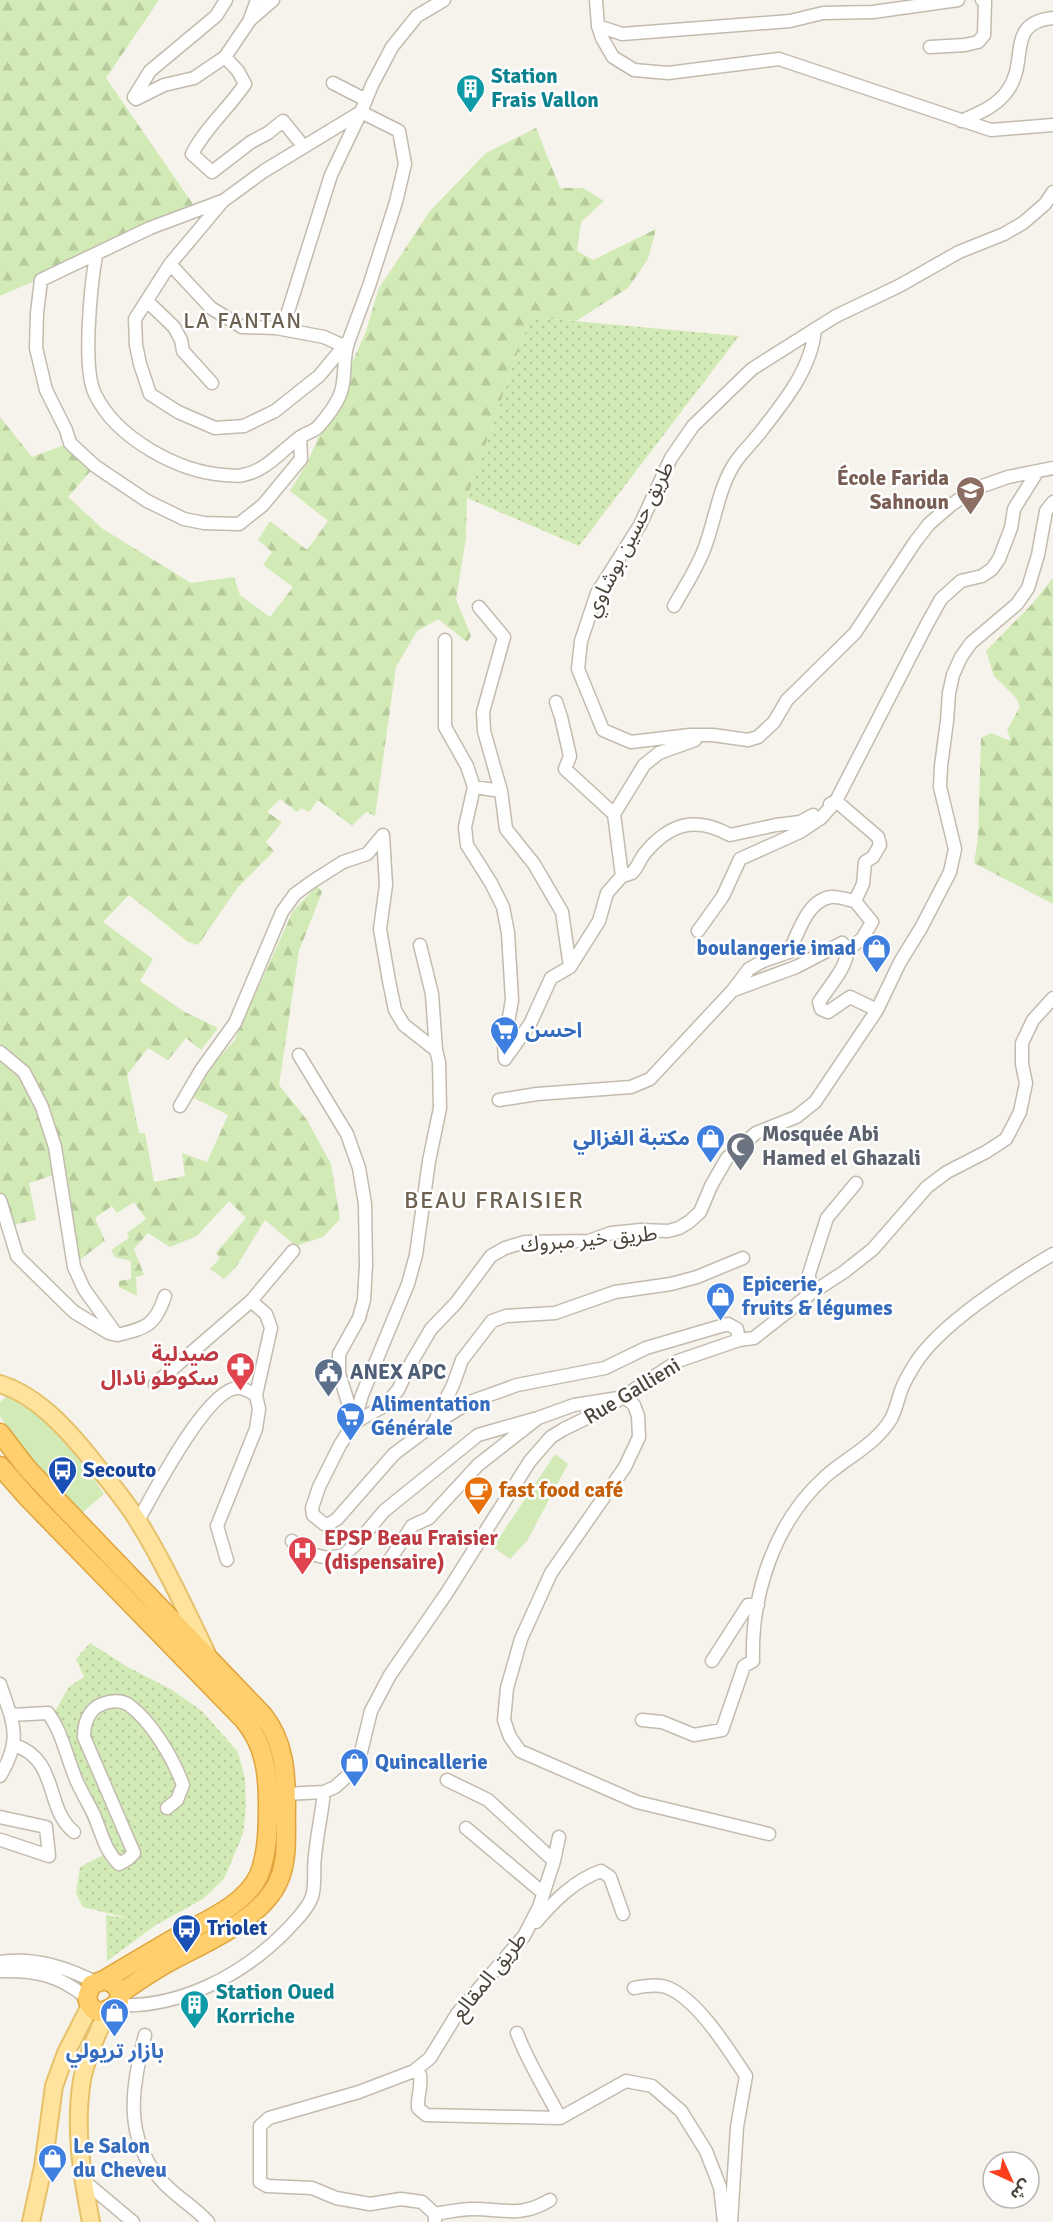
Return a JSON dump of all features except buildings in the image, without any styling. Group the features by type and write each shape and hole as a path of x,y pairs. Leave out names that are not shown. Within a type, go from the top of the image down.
{"highway":[{"path":"0,1432 26,1467 53,1497 263,1715 274,1730 282,1756 286,1794 285,1851 278,1883 266,1901 243,1921 102,1997"},
{"path":"0,1466 38,1509 244,1720 259,1743 265,1765 268,1795 266,1843 261,1867 254,1882 231,1905 102,1997"}],"main road":[{"path":"0,1384 13,1388 40,1406 71,1435 138,1521 181,1600 209,1658"},
{"path":"91,2222 78,2141 82,2081 102,1997"},
{"path":"31,2222 43,2167 54,2086 66,2053 102,1997"}],"street":[{"path":"226,0 216,16 150,71 134,97 136,99 164,85 194,78 225,57 250,20 257,0"},
{"path":"250,20 273,0"},
{"path":"276,328 286,318 331,175 392,47 417,16 444,0"},
{"path":"596,0 598,26 602,38 613,57 634,70 669,74 779,59 991,130 1053,125"},
{"path":"598,26 622,34 790,21 823,12 873,12 958,0"},
{"path":"930,47 978,42 984,35 986,8 982,0"},
{"path":"961,121 992,106 1008,90 1019,63 1021,39 1026,28 1033,22 1053,18"},
{"path":"225,57 238,71 245,84 233,102 198,142 192,154 212,172 283,121 304,147"},
{"path":"333,83 366,100"},
{"path":"346,345 319,376 274,411 244,426 215,428 178,412 150,394 136,345 135,320 170,264 223,201 264,171 361,112"},
{"path":"96,255 91,285 89,365 94,393 109,416 136,442 183,467 213,474 243,476 272,461 300,437 318,428 340,396 346,345 369,286 396,202 405,164 399,131 361,112"},
{"name":"طريق حسين بوشاوي","path":"1053,192 1045,204 1023,223 1004,234 959,252 815,329 752,369 693,426 671,458 640,525 597,593 581,642 578,669 603,730 631,742 707,735 748,740 758,737 767,731 787,700 855,633 929,524 974,489 1008,477 1053,468"},
{"path":"223,201 150,228 41,280 36,348 46,390 70,443 95,466 147,501 184,519 204,523 239,524 263,505 301,459 300,437"},
{"path":"170,264 211,308 242,327 276,328 324,337 346,345"},
{"path":"147,301 174,327 181,340 183,351 212,383"},
{"path":"674,606 705,547 733,465 747,445 761,432 803,372 815,329"},
{"path":"698,931 723,896 740,859 800,831 821,818 836,801 941,599 962,581 982,576 999,560 1011,528 1014,509 1037,472"},
{"name":"طريق خير مبروك","path":"739,1340 737,1329 730,1324 695,1332 646,1348 605,1368 517,1385 470,1402 434,1424 394,1454 337,1519 330,1524 324,1524 314,1515 312,1508 319,1487 354,1423 384,1406 398,1390 430,1329 456,1304 491,1256 505,1248 525,1242 589,1241 610,1233 641,1230 668,1232 689,1222 700,1212 727,1158 756,1133 796,1117 815,1102 877,1010 900,962 933,907 950,872 955,849 940,788 949,693 953,675 961,657 971,643 1017,604 1028,588 1038,555 1046,512 1053,502"},
{"path":"479,607 504,637 483,712 484,731 501,791 506,829 534,864 562,912 570,967"},
{"path":"445,640 445,728 467,766 474,787 465,827 467,845 503,906 508,933 512,1000 504,1045 505,1059 530,1024 551,978 570,967 599,921 607,893 622,876 632,873 658,840 675,829 693,823 714,826 730,835 800,822 836,801"},
{"path":"556,702 570,756 565,769 614,814"},
{"path":"622,876 614,814 644,765 659,753 707,735"},
{"path":"474,787 501,791"},
{"path":"836,801 878,837 880,845 873,858 865,862 863,884 855,901"},
{"path":"180,1106 201,1070 235,1023 282,912 296,894 313,881 343,862 367,854 382,835 385,843 386,885 380,929 395,1010 404,1024 436,1050"},
{"path":"500,1100 537,1094 631,1087 650,1079 733,990 749,969 763,961 789,952 805,916 815,906 830,897 855,901 872,922 862,939 733,990"},
{"path":"354,1423 366,1384 408,1284 416,1255 429,1161 440,1108 439,1062 432,994 420,945"},
{"path":"845,946 847,958 819,1002 821,1010 828,1012 850,996 877,1010"},
{"name":"Rue Gallieni","path":"324,1792 335,1788 352,1772 362,1752 371,1711 390,1675 446,1594 539,1449 551,1437 625,1397 678,1361 739,1340 754,1338 873,1249 933,1182 1006,1139 1020,1112 1026,1083 1022,1064 1022,1042 1033,1020 1053,998"},
{"path":"0,1052 24,1072 42,1107 55,1147 74,1267 84,1289 117,1335"},
{"path":"299,1055 347,1134 359,1168 365,1204 364,1300 359,1318 339,1354 339,1373 354,1423"},
{"path":"810,1294 809,1274 827,1218 856,1183"},
{"path":"0,1200 17,1256 75,1312 109,1333 117,1335 149,1326 159,1314 165,1296"},
{"path":"154,1384 252,1300 293,1251"},
{"path":"642,1720 662,1722 694,1735 722,1730 744,1666 753,1661 758,1605 773,1552 789,1519 806,1494 868,1445 891,1418 903,1386 929,1344 975,1305 1053,1254"},
{"path":"434,1424 462,1360 492,1321 506,1316 555,1313 615,1292 638,1290 697,1277 743,1258"},
{"path":"227,1560 217,1526 256,1429 259,1409 256,1395 271,1328 266,1314 252,1300"},
{"path":"138,1521 199,1418 215,1399 227,1391 239,1388 256,1395"},
{"path":"292,1541 306,1552 328,1558 344,1554 360,1540 391,1504 478,1435 574,1405 625,1397 634,1405 638,1416 639,1437 625,1467 551,1573 521,1639 507,1688 504,1720 510,1737 520,1751 637,1802 769,1834"},
{"path":"387,1564 412,1526 429,1518 478,1465 538,1418"},
{"path":"712,1661 748,1605 758,1605"},
{"path":"0,1684 14,1729 14,1745 0,1776"},
{"path":"11,1715 48,1713 58,1728 75,1777 108,1852 119,1864 134,1853 84,1737 84,1724 94,1708 106,1701 127,1703 150,1728 174,1761 183,1785 177,1800 167,1808"},
{"path":"14,1745 23,1748 36,1758 46,1771 61,1817 74,1832"},
{"path":"447,1780 488,1800 554,1862"},
{"path":"0,1971 56,1972 71,1986 102,1997 150,2005 208,1985 236,1972 258,1957 279,1938 312,1898 324,1792 286,1794"},
{"path":"0,1817 46,1827 49,1856 1,1840"},
{"path":"466,1828 542,1892"},
{"name":"طريق المقالع","path":"414,2071 430,2058 457,2014 524,1936 538,1907 554,1862 559,1837"},
{"path":"524,1936 557,1898 591,1875 601,1871 610,1877 623,1914"},
{"path":"0,1962 32,1961 102,1997"},
{"path":"634,1988 666,1987 688,2001 715,2030 746,2076 737,2127 731,2222"},
{"path":"517,2033 525,2057 538,2075 560,2118"},
{"path":"145,2035 137,2068 133,2111 136,2138 160,2180 208,2222"},
{"path":"550,2200 536,2209 520,2212 474,2209 435,2218 422,2202 401,2199 370,2204 336,2198 312,2188 267,2186 260,2182 260,2127 264,2121 359,2092 414,2071 420,2075 422,2084 417,2097 418,2108 426,2115 560,2118 626,2081 652,2086 681,2111 706,2151 720,2187 724,2222"},
{"path":"83,2180 133,2222"}],"green space":[{"path":"0,0 159,0 106,78 197,210 0,296"},
{"path":"536,128 560,188 583,188 604,201 581,222 577,251 593,260 656,229 648,259 628,288 576,321 530,317 467,498 466,538 456,599 471,636 467,642 438,619 417,631 396,667 375,816 366,812 352,826 318,800 309,812 301,808 297,812 280,799 267,812 282,822 266,842 274,851 238,887 198,945 188,942 129,895 103,922 153,959 140,981 183,1011 218,1028 201,1050 186,1038 168,1060 148,1048 127,1075 139,1133 145,1133 154,1182 185,1176 182,1153 207,1162 228,1115 190,1096 200,1079 234,1041 293,911 317,886 322,892 299,951 279,1085 307,1120 331,1164 340,1219 323,1237 296,1246 265,1220 236,1267 224,1279 210,1269 220,1258 216,1253 246,1218 229,1201 197,1236 170,1247 148,1233 134,1249 144,1275 136,1277 137,1296 119,1287 119,1281 131,1279 131,1261 115,1257 111,1250 129,1238 127,1233 146,1219 134,1202 117,1213 112,1206 95,1218 105,1241 78,1261 66,1171 29,1183 36,1220 12,1225 0,1191 0,417 32,457 70,443 95,466 68,497 103,529 191,583 234,577 240,595 270,617 293,587 263,565 272,552 258,540 270,521 307,550 328,521 290,491 307,463 365,334 379,288 430,211 486,153"},
{"path":"530,317 739,336 579,546 467,498"},
{"path":"1053,578 1053,904 974,863 978,838 981,738 991,733 1011,741 1007,730 1020,707 1016,698 994,676 986,651 1033,603"},
{"path":"12,1392 61,1432 104,1494 82,1513 15,1440 0,1416 0,1402"},
{"path":"555,1454 568,1464 527,1541 510,1559 493,1547"},
{"path":"90,1643 126,1666 172,1690 202,1711 238,1752 245,1778 246,1806 243,1834 224,1879 203,1899 156,1925 107,1961 106,1915 132,1919 83,1907 76,1893 80,1867 103,1855 77,1796 51,1718 69,1687 84,1677 76,1659"}],"place":[{"name":"Station Frais Vallon","path":"470,114"},
{"name":"École Farida Sahnoun","path":"970,516"},
{"name":"boulangerie imad","path":"877,974"},
{"name":"احسن","path":"504,1056"},
{"name":"مكتبة الغزالي","path":"711,1164"},
{"name":"Mosquée Abi Hamed el Ghazali","path":"741,1172"},
{"name":"Epicerie, fruits & légumes","path":"721,1322"},
{"name":"صيدلية سكوطو نادال","path":"240,1392"},
{"name":"ANEX APC","path":"329,1398"},
{"name":"Alimentation Générale","path":"350,1442"},
{"name":"Secouto","path":"62,1496"},
{"name":"fast food café","path":"478,1516"},
{"name":"EPSP Beau Fraisier (dispensaire)","path":"303,1576"},
{"name":"Quincallerie","path":"354,1788"},
{"name":"Triolet","path":"186,1954"},
{"name":"Station Oued Korriche","path":"195,2030"},
{"name":"بازار تريولي","path":"115,2038"},
{"name":"Le Salon du Cheveu","path":"52,2184"}],"district":[{"name":"LA FANTAN","path":"243,320"},
{"name":"BEAU FRAISIER","path":"494,1200"}]}
